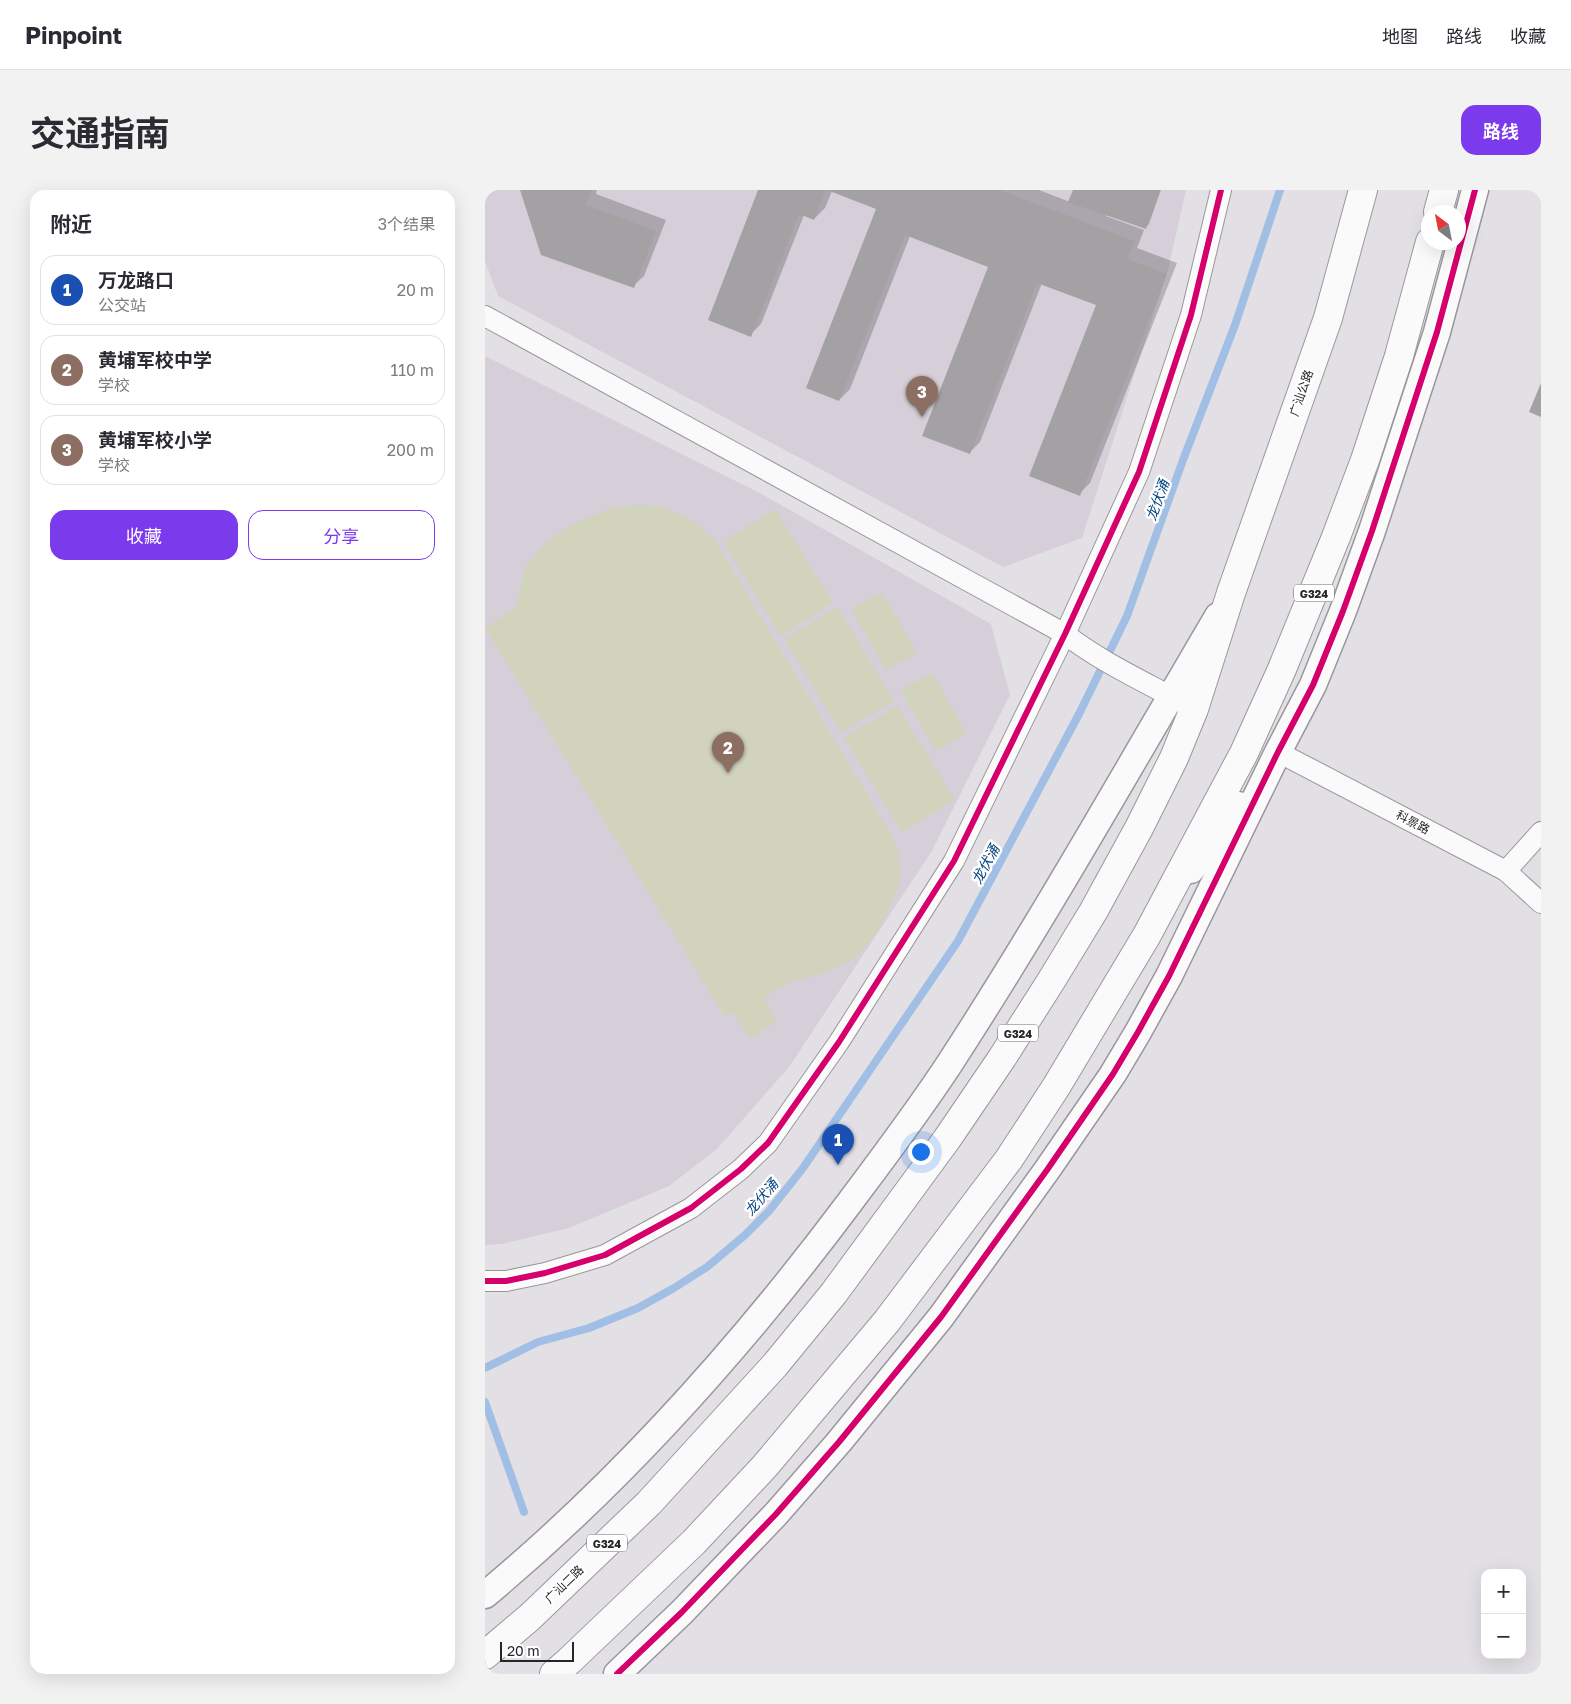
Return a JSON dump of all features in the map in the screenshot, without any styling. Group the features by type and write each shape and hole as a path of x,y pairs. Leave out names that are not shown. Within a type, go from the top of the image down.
{"highway":[{"name":"广汕公路","path":"1182,703 1231,593 1328,318 1363,190"},
{"path":"1440,205 1445,190"},
{"name":"G324","path":"554,1674 694,1542 765,1466 887,1321 1009,1159 1057,1087 1152,924 1244,753 1282,669 1365,460 1399,356 1428,250"},
{"name":"广汕二路","path":"485,1655 529,1617 649,1503 775,1365 834,1293 947,1139 1051,981 1093,912 1139,828 1174,758 1182,703"}],"street":[{"path":"485,1281 506,1281 545,1273 605,1254 691,1208 741,1169 768,1143 839,1042 954,861 1065,634 1139,472 1191,315 1221,190"},
{"path":"617,1674 696,1598 839,1442 941,1316 1047,1170 1113,1074 1169,976 1278,752 1313,685 1343,611 1372,530 1437,332 1475,190"},
{"path":"485,316 1065,634 1083,648 1182,703 1090,837 1011,968 951,1062 877,1166 815,1248 749,1329 682,1405 586,1505 485,1595"},
{"path":"1152,924 1278,752"},
{"name":"科景路","path":"1278,752 1506,871 1541,904"},
{"path":"1506,871 1541,832"}],"shaded area":[{"path":"485,190 1186,190 1168,270 1082,538 1003,567 498,296 485,261"},
{"path":"485,356 760,493 991,624 1010,695 932,851 789,1067 717,1149 669,1186 569,1228 502,1244 485,1245"}],"green space":[{"path":"640,505 666,508 695,522 716,542 895,841 899,858 900,873 895,896 876,934 862,951 845,964 822,973 791,981 764,999 777,1021 750,1039 732,1012 725,1017 485,628 516,607 525,568 543,545 563,530 588,517 612,508"},
{"path":"775,509 833,603 780,636 723,542"},
{"path":"882,592 917,653 886,670 851,609"},
{"path":"837,607 894,701 841,733 784,639"},
{"path":"932,673 967,734 936,751 901,690"},
{"path":"897,706 955,800 902,832 844,738"}],"building":[{"path":"520,190 591,190 586,205 656,231 634,288 541,255"},
{"path":"758,190 826,190 814,220 799,214 751,337 708,320"},
{"path":"827,190 1000,190 1134,241 1127,259 1167,274 1080,496 1029,476 1096,305 1037,283 970,454 922,436 988,267 905,235 839,401 806,388 876,209"},
{"path":"1073,190 1160,190 1146,229 1068,202"},
{"path":"1541,383 1541,417 1529,412"}],"waterway":[{"name":"龙伏涌","path":"485,1368 538,1342 589,1328 638,1308 707,1267 745,1235 769,1211 803,1168 958,941 1079,714 1127,616 1183,460 1235,325 1280,190"},
{"name":"龙伏涌","path":"485,1402 524,1512"}],"cycle path":[{"path":"485,1281 506,1281 545,1273 605,1255 691,1208 741,1169 768,1143 839,1042 954,861 1065,634 1139,472 1191,315 1221,190"},
{"path":"617,1674 682,1612 776,1514 839,1442 941,1317 1047,1170 1113,1074 1138,1032 1169,976 1278,752 1313,685 1343,611 1372,531 1437,332 1475,190"}],"place":[{"name":"黄埔军校小学","path":"922,417"},
{"name":"黄埔军校中学","path":"728,773"},
{"name":"万龙路口","path":"838,1165"}]}
